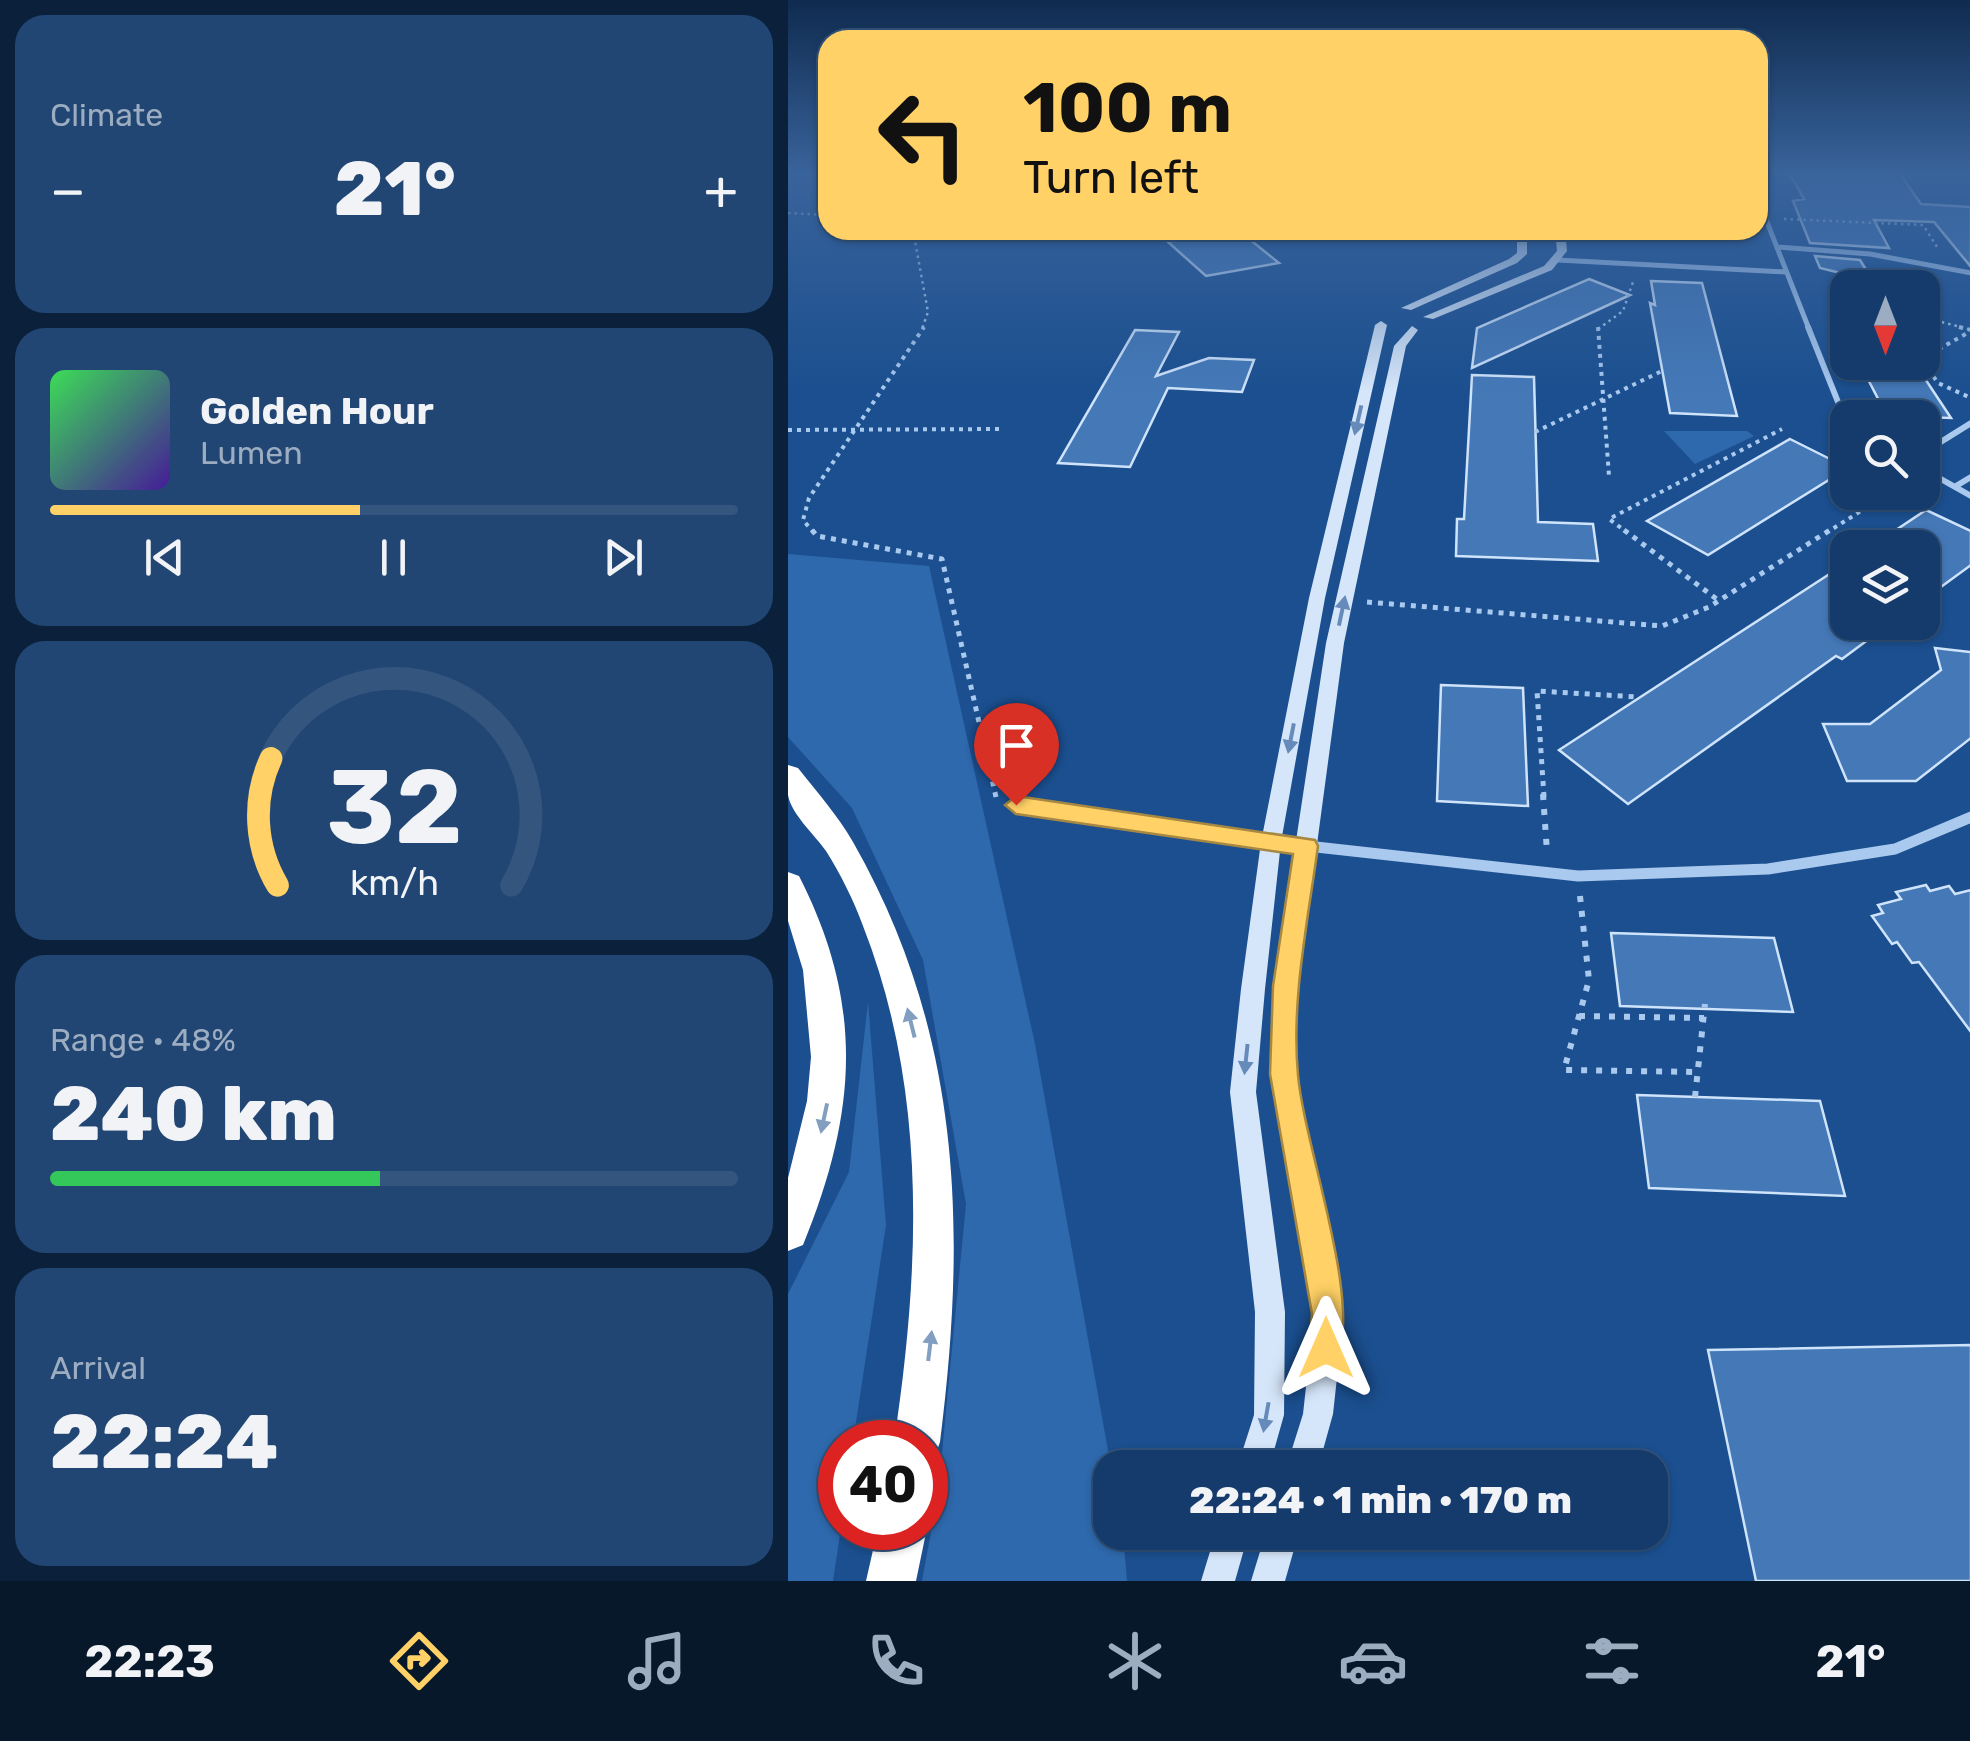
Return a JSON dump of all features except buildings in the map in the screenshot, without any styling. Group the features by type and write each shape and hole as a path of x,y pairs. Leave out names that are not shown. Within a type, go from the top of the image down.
{"highway":[{"path":"788,776 847,856 875,911 915,1038 926,1104 935,1268 918,1420"},
{"path":"788,885 807,920 825,980 832,1032 827,1108 806,1192 788,1230"},
{"path":"892,1581 898,1550"}],"street":[{"path":"1307,1450 1318,1414 1329,1314 1284,1074 1286,986 1344,600 1400,346 1416,318 1513,261 1522,254 1522,245"},
{"path":"1558,260 1559,245"},
{"path":"1837,400 1777,247 1870,254 1970,273"},
{"path":"1382,325 1416,318 1558,260 1786,272"},
{"path":"1382,325 1378,321 1382,313 1416,318"},
{"path":"1258,1450 1269,1415 1270,1312 1243,1092 1271,842 1318,598 1382,325"},
{"path":"1940,442 1970,423"},
{"path":"1956,486 1970,477"},
{"path":"1940,478 1970,496"},
{"path":"1016,805 1271,842 1548,875 1768,868 1895,849 1970,817"},
{"path":"1218,1581 1227,1550"},
{"path":"1268,1581 1277,1550"}],"path":[{"path":"915,245 928,312 924,326 809,498 803,520 817,536 942,559 1000,813"},
{"path":"1936,245 1951,268"},
{"path":"1609,476 1598,326 1629,302 1634,285 1628,265"},
{"path":"1940,322 1970,330"},
{"path":"1940,349 1970,330"},
{"path":"1535,432 1664,370"},
{"path":"1936,380 1970,398"},
{"path":"788,430 1001,429"},
{"path":"1718,600 1609,519 1782,429"},
{"path":"1344,600 1662,626 1718,600 1863,510"},
{"path":"1548,875 1537,691 1638,697"},
{"path":"1592,890 1580,890 1589,980 1564,1070 1698,1072"},
{"path":"1695,1096 1705,1004"},
{"path":"1579,1016 1704,1018"}],"shaded area":[{"path":"1664,431 1747,431 1754,436 1695,464"},
{"path":"788,554 929,566 1035,1044 1108,1450 1093,1450 1093,1550 1124,1550 1127,1581 922,1581 928,1550 948,1550 945,1420 966,1204 923,960 852,808 788,737"},
{"path":"868,1002 886,1225 856,1420 818,1420 818,1550 838,1550 833,1581 788,1581 788,1294 849,1172"}],"route":[{"path":"1016,805 1306,846 1286,986 1284,1074 1329,1314 1326,1348"}]}
